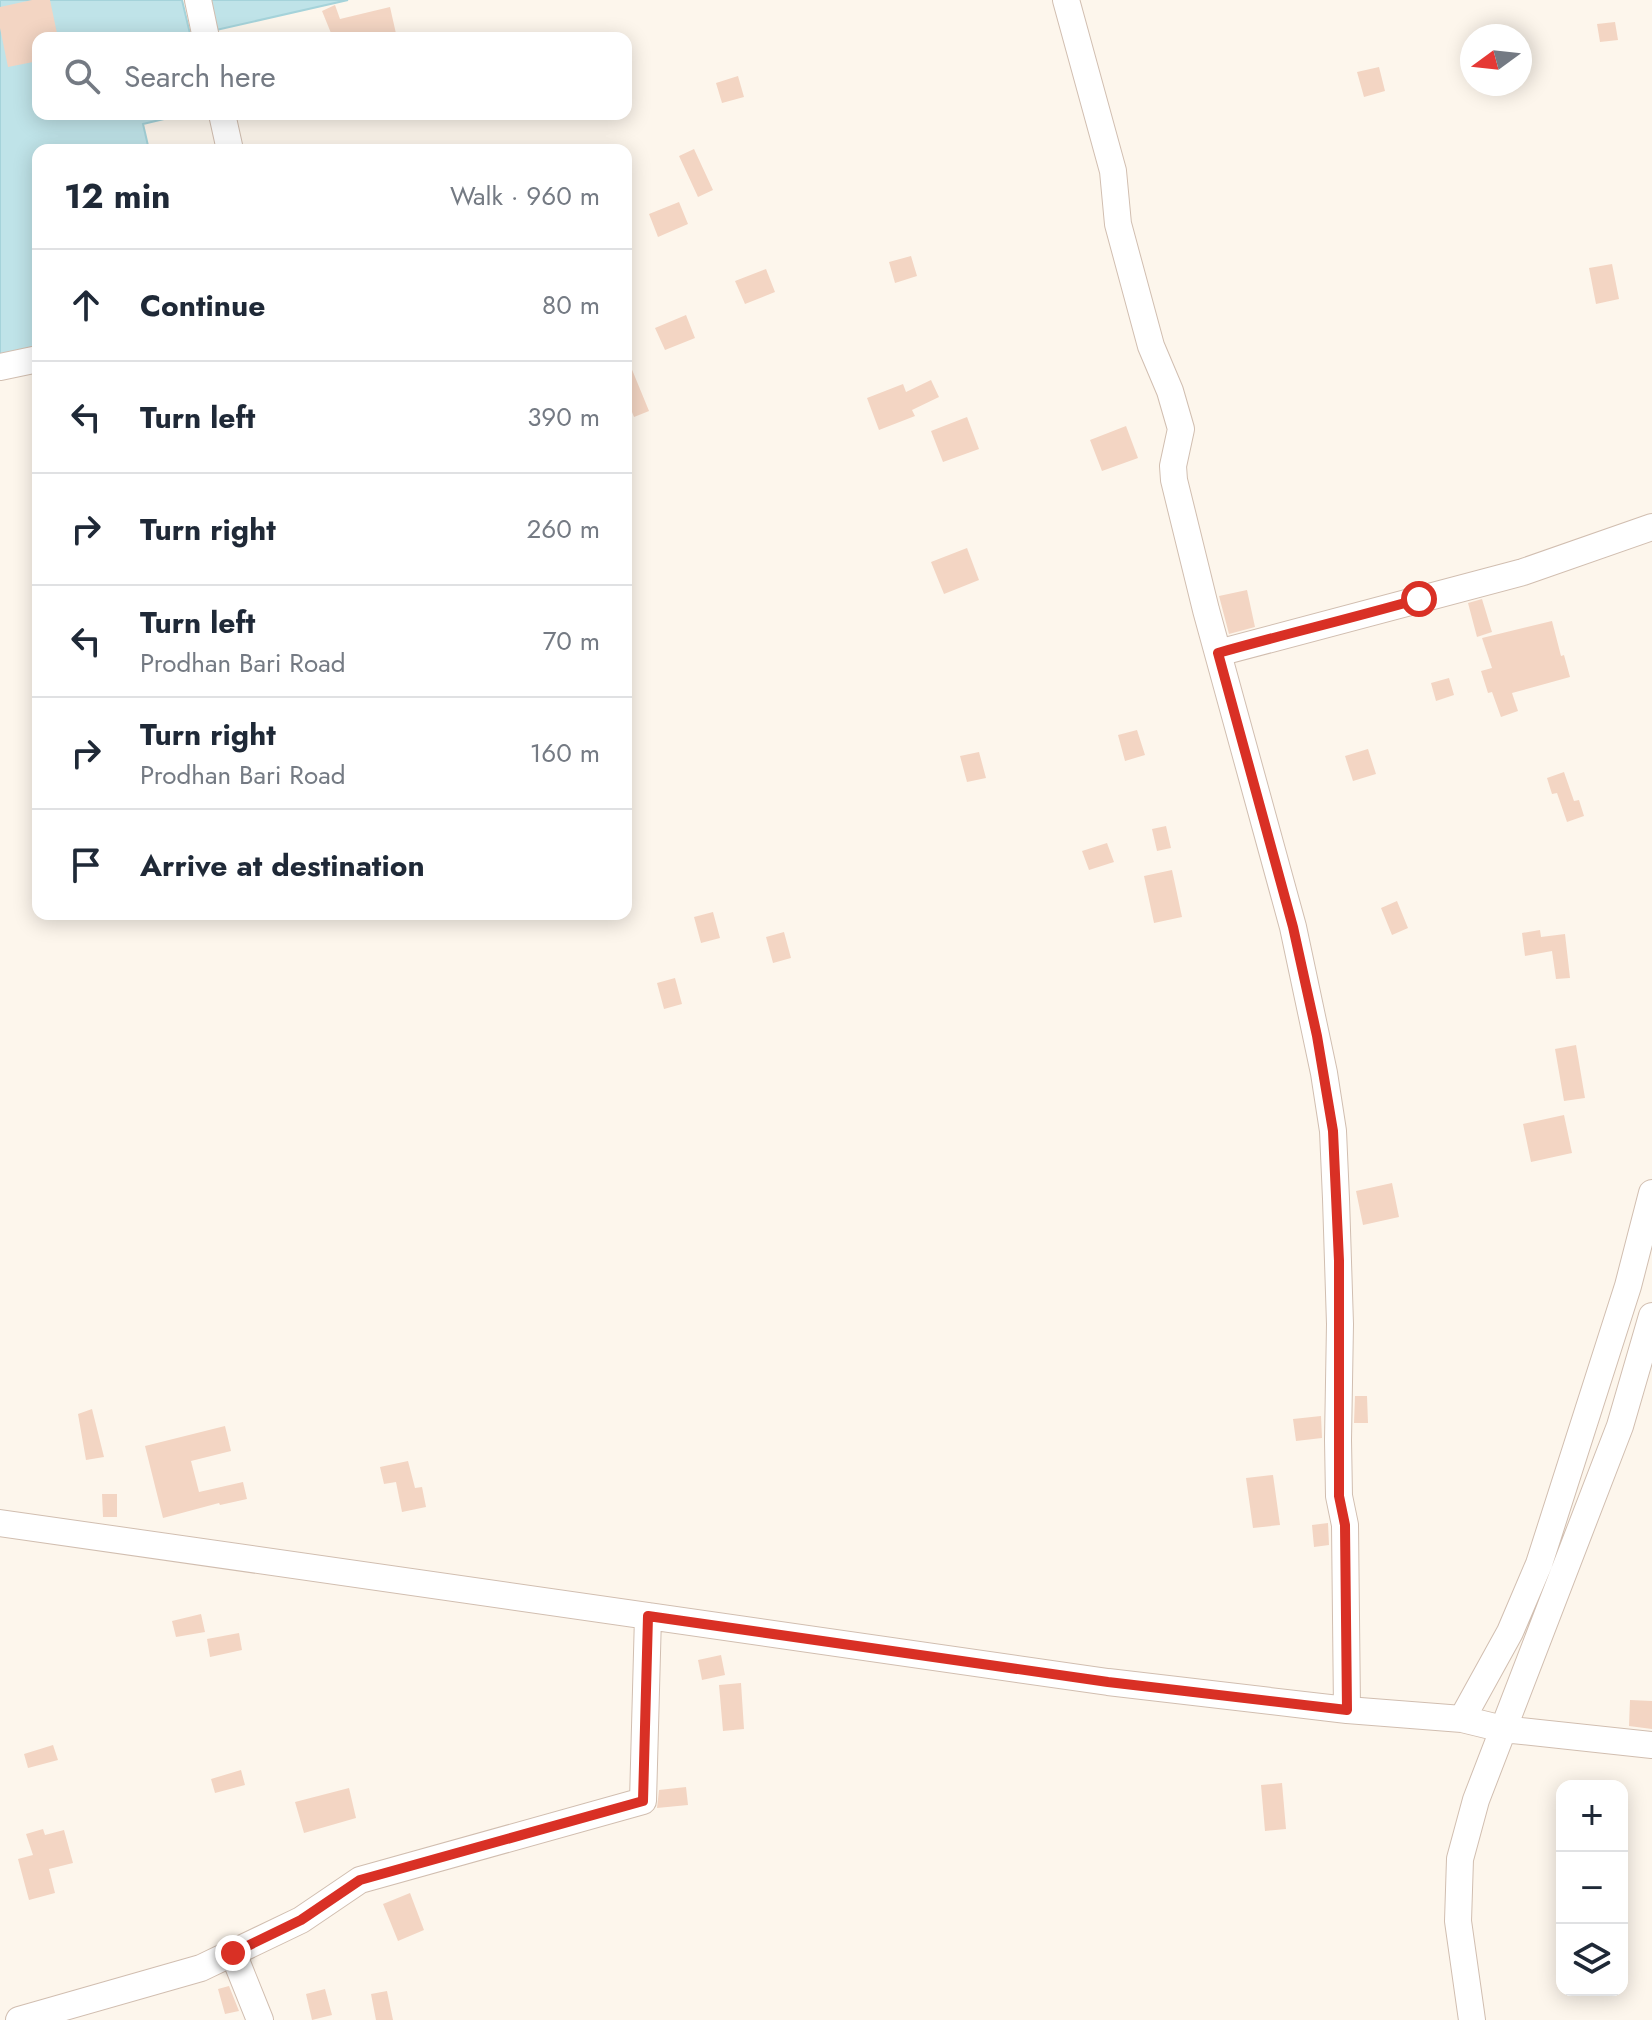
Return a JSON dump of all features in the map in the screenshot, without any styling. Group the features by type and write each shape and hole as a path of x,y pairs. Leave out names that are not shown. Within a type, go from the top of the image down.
{"street":[{"path":"198,0 205,32"},
{"path":"1066,0 1113,171 1121,236 1151,346 1170,391 1181,429 1173,466 1174,480 1293,927 1333,1131 1339,1261 1338,1440 1339,1496 1345,1525 1347,1710"},
{"path":"223,120 229,144"},
{"path":"0,367 32,360"},
{"path":"1218,653 1523,572 1652,527"},
{"path":"1462,1719 1510,1632 1539,1564 1628,1286 1652,1193"},
{"path":"1472,2020 1458,1921 1460,1859 1476,1800 1620,1426 1652,1316"},
{"path":"0,1523 1108,1682 1347,1710 1462,1719 1503,1729 1652,1745"},
{"path":"19,2020 201,1968 301,1920 360,1880 643,1801 648,1616"},
{"path":"233,1953 260,2020"}],"water":[{"path":"0,0 182,0 190,32 32,32 32,120 160,120 143,124 148,144 32,144 32,347 0,355"},
{"path":"209,0 348,0 216,30"}],"building":[{"path":"32,0 50,0 57,32 32,32 32,62 8,67 0,28 0,7"},
{"path":"335,5 340,19 390,7 396,32 331,32 322,11"},
{"path":"1615,22 1618,40 1600,42 1597,24"},
{"path":"1379,67 1385,91 1364,97 1357,72"},
{"path":"738,76 744,97 722,103 716,83"},
{"path":"694,149 713,190 698,197 679,156"},
{"path":"679,202 688,224 658,237 649,214"},
{"path":"911,256 917,276 895,283 889,262"},
{"path":"1612,264 1619,299 1596,304 1589,268"},
{"path":"766,269 775,292 745,304 735,281"},
{"path":"686,315 695,338 665,350 655,328"},
{"path":"632,370 649,411 634,417 632,412"},
{"path":"931,380 939,397 912,410 915,416 879,430 867,398 903,384 906,392"},
{"path":"967,417 979,449 943,462 931,431"},
{"path":"1126,426 1138,458 1102,471 1090,440"},
{"path":"967,548 979,580 944,594 931,562"},
{"path":"1247,590 1255,627 1229,634 1219,596"},
{"path":"1482,599 1492,632 1477,637 1468,603"},
{"path":"1552,621 1570,677 1512,693 1518,711 1501,717 1481,671 1492,668 1482,638"},
{"path":"1449,678 1454,695 1436,701 1431,683"},
{"path":"1137,730 1145,755 1125,761 1118,735"},
{"path":"1368,749 1376,774 1353,781 1345,756"},
{"path":"979,752 986,778 967,782 960,756"},
{"path":"1564,772 1574,801 1579,800 1584,816 1567,822 1557,793 1552,794 1547,778"},
{"path":"1166,826 1171,848 1157,851 1152,829"},
{"path":"1107,843 1114,862 1089,870 1082,851"},
{"path":"1172,870 1182,917 1154,923 1144,876"},
{"path":"1397,901 1408,928 1392,935 1381,908"},
{"path":"713,912 720,938 701,943 694,917"},
{"path":"1540,930 1541,937 1565,934 1570,978 1556,979 1552,951 1525,956 1522,933"},
{"path":"784,932 791,958 773,963 766,937"},
{"path":"675,978 682,1004 664,1009 657,983"},
{"path":"1576,1045 1585,1098 1564,1101 1555,1049"},
{"path":"1564,1115 1572,1153 1531,1162 1523,1124"},
{"path":"1392,1183 1399,1217 1363,1225 1356,1191"},
{"path":"1355,1396 1367,1396 1368,1423 1354,1423"},
{"path":"92,1409 104,1457 86,1460 78,1414"},
{"path":"1321,1416 1322,1438 1296,1441 1293,1419"},
{"path":"225,1426 231,1451 191,1461 199,1492 243,1482 247,1499 163,1518 145,1446"},
{"path":"408,1461 415,1488 422,1487 426,1507 402,1512 396,1482 384,1484 380,1467"},
{"path":"1273,1475 1280,1525 1253,1528 1246,1478"},
{"path":"102,1494 117,1494 117,1517 103,1517"},
{"path":"1328,1523 1329,1545 1314,1547 1312,1525"},
{"path":"201,1614 205,1632 176,1637 172,1621"},
{"path":"239,1633 242,1650 210,1657 207,1639"},
{"path":"721,1655 725,1675 702,1680 698,1660"},
{"path":"741,1683 744,1729 723,1731 719,1685"},
{"path":"1630,1700 1652,1701 1652,1729 1629,1726"},
{"path":"53,1745 58,1760 28,1768 24,1754"},
{"path":"241,1770 245,1785 215,1793 211,1779"},
{"path":"1282,1783 1286,1829 1265,1831 1261,1785"},
{"path":"686,1787 688,1805 657,1808 659,1790"},
{"path":"349,1788 356,1818 304,1833 295,1802"},
{"path":"43,1829 45,1835 64,1830 73,1863 49,1869 55,1893 29,1900 18,1859 33,1855 26,1834"},
{"path":"410,1893 424,1930 398,1941 383,1904"},
{"path":"229,1986 239,2011 225,2014 218,1989"},
{"path":"325,1989 332,2015 312,2020 306,1994"},
{"path":"387,1991 393,2020 376,2020 371,1994"}],"route":[{"path":"233,1953 301,1920 360,1880 643,1801 648,1616 1108,1682 1347,1710 1345,1525 1339,1496 1338,1440 1339,1261 1333,1131 1317,1036 1293,927 1218,653 1347,621 1419,599"}]}
